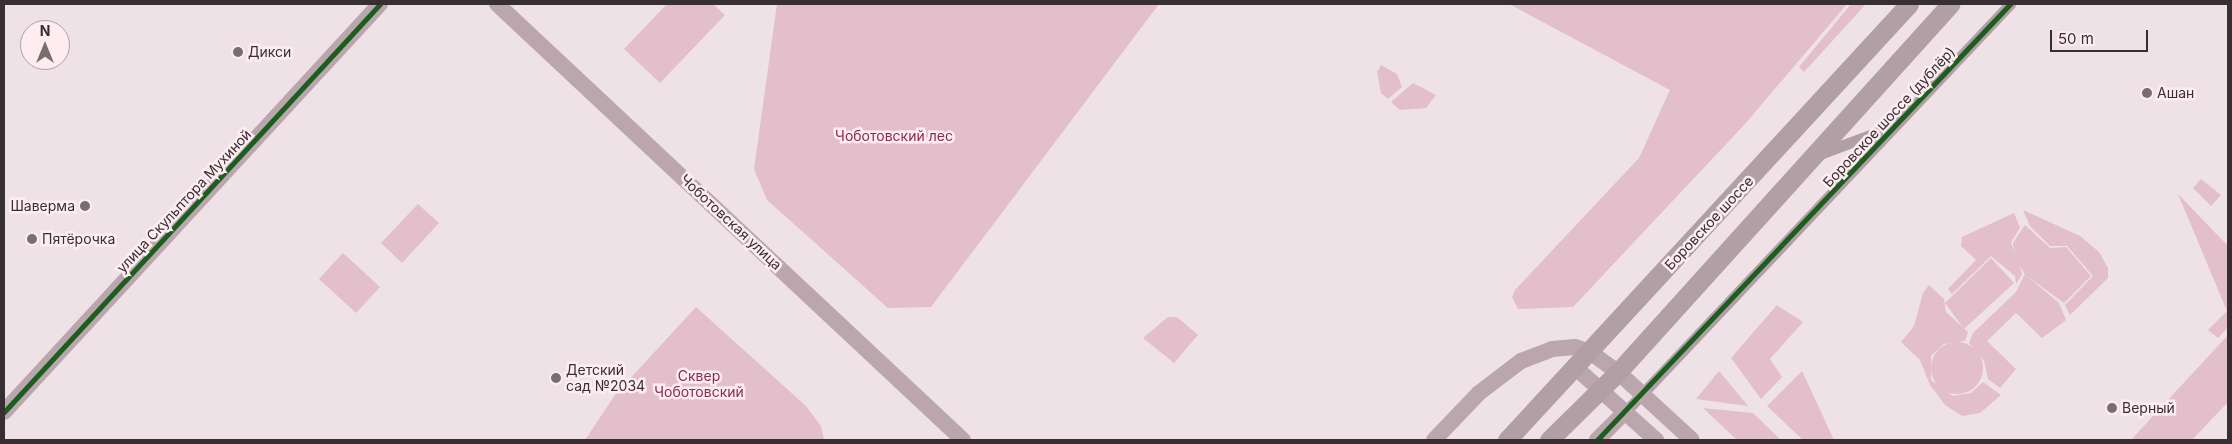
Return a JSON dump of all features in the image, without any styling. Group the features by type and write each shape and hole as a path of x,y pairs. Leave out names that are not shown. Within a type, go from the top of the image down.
{"main road":[{"name":"улица Скульптора Мухиной","path":"4,412 380,4"},
{"name":"Чоботовская улица","path":"497,4 963,440"},
{"name":"Боровское шоссе","path":"1507,440 1576,368 1909,4"},
{"path":"1550,440 1618,372 1950,4"},
{"path":"1434,440 1478,393 1521,361 1552,349 1574,347 1590,352 1618,372 1692,440"},
{"path":"1576,368 1656,440"},
{"name":"Боровское шоссе (дублёр)","path":"1597,440 1625,412"}],"street":[{"name":"Боровское шоссе (дублёр)","path":"1625,412 2010,4"},
{"path":"1813,157 1894,126"}],"green space":[{"path":"667,4 713,4 725,15 660,83 624,49"},
{"name":"Чоботовский лес","path":"777,4 1159,4 931,307 888,308 767,200 754,169"},
{"path":"1509,4 1847,4 1745,124 1573,307 1518,309 1512,297 1515,290 1639,158 1670,90"},
{"path":"1851,4 1866,4 1804,72 1799,67"},
{"path":"1381,65 1397,74 1402,87 1388,99 1381,93 1377,72"},
{"path":"1413,83 1436,95 1426,108 1400,110 1391,102"},
{"path":"2201,179 2221,195 2211,206 2193,188"},
{"path":"2178,194 2228,246 2228,327 2218,338 2208,330 2227,311"},
{"path":"418,204 439,223 402,263 381,243"},
{"path":"2023,210 2080,236 2099,252 2108,268 2108,278 2070,315 2065,305 2093,276 2067,246 2050,246 2030,226"},
{"path":"2014,213 2020,228 2011,242 2022,274 2016,284 2015,276 1991,256 1952,294 1948,289 1976,260 1961,246 1962,237"},
{"path":"2025,225 2050,248 2066,247 2091,276 2064,303 2027,276 2059,303 2066,320 2042,338 2016,313 1987,341 2016,369 2000,388 1988,379 1984,361 1969,343 1973,333 2016,292 2025,274 2016,262 2013,243"},
{"path":"343,253 380,287 356,313 319,279"},
{"path":"1991,258 2014,283 1964,329 1945,303"},
{"path":"1929,285 1944,299 1946,312 1968,332 1965,341 1944,344 1931,356 1931,380 1953,396 1971,393 1983,382 2001,395 1980,413 1962,416 1945,405 1930,385 1920,360 1901,342 1914,326 1923,293"},
{"path":"1777,305 1803,322 1770,359 1782,377 1761,399 1731,358"},
{"name":"Сквер Чоботовский","path":"696,307 806,406 821,426 824,440 585,440 615,395"},
{"path":"1168,317 1177,317 1198,335 1174,363 1143,338"},
{"path":"2228,335 2228,402 2192,440 2131,440"},
{"path":"1952,342 1962,342 1976,349 1983,363 1983,373 1976,387 1962,394 1952,394 1942,390 1935,383 1931,373 1931,363 1935,353 1942,346"},
{"path":"1719,371 1748,406 1696,399"},
{"path":"1802,371 1834,440 1803,440 1767,406"},
{"path":"1703,408 1753,413 1781,440 1737,440"}],"cycle path":[{"path":"4,412 380,4"},
{"path":"1597,440 2010,4"}],"place":[{"name":"Дикси","path":"238,52"},
{"name":"Ашан","path":"2147,93"},
{"name":"Шаверма","path":"85,206"},
{"name":"Пятёрочка","path":"32,239"},
{"name":"Детский сад №2034","path":"556,378"},
{"name":"Верный","path":"2112,408"}]}
